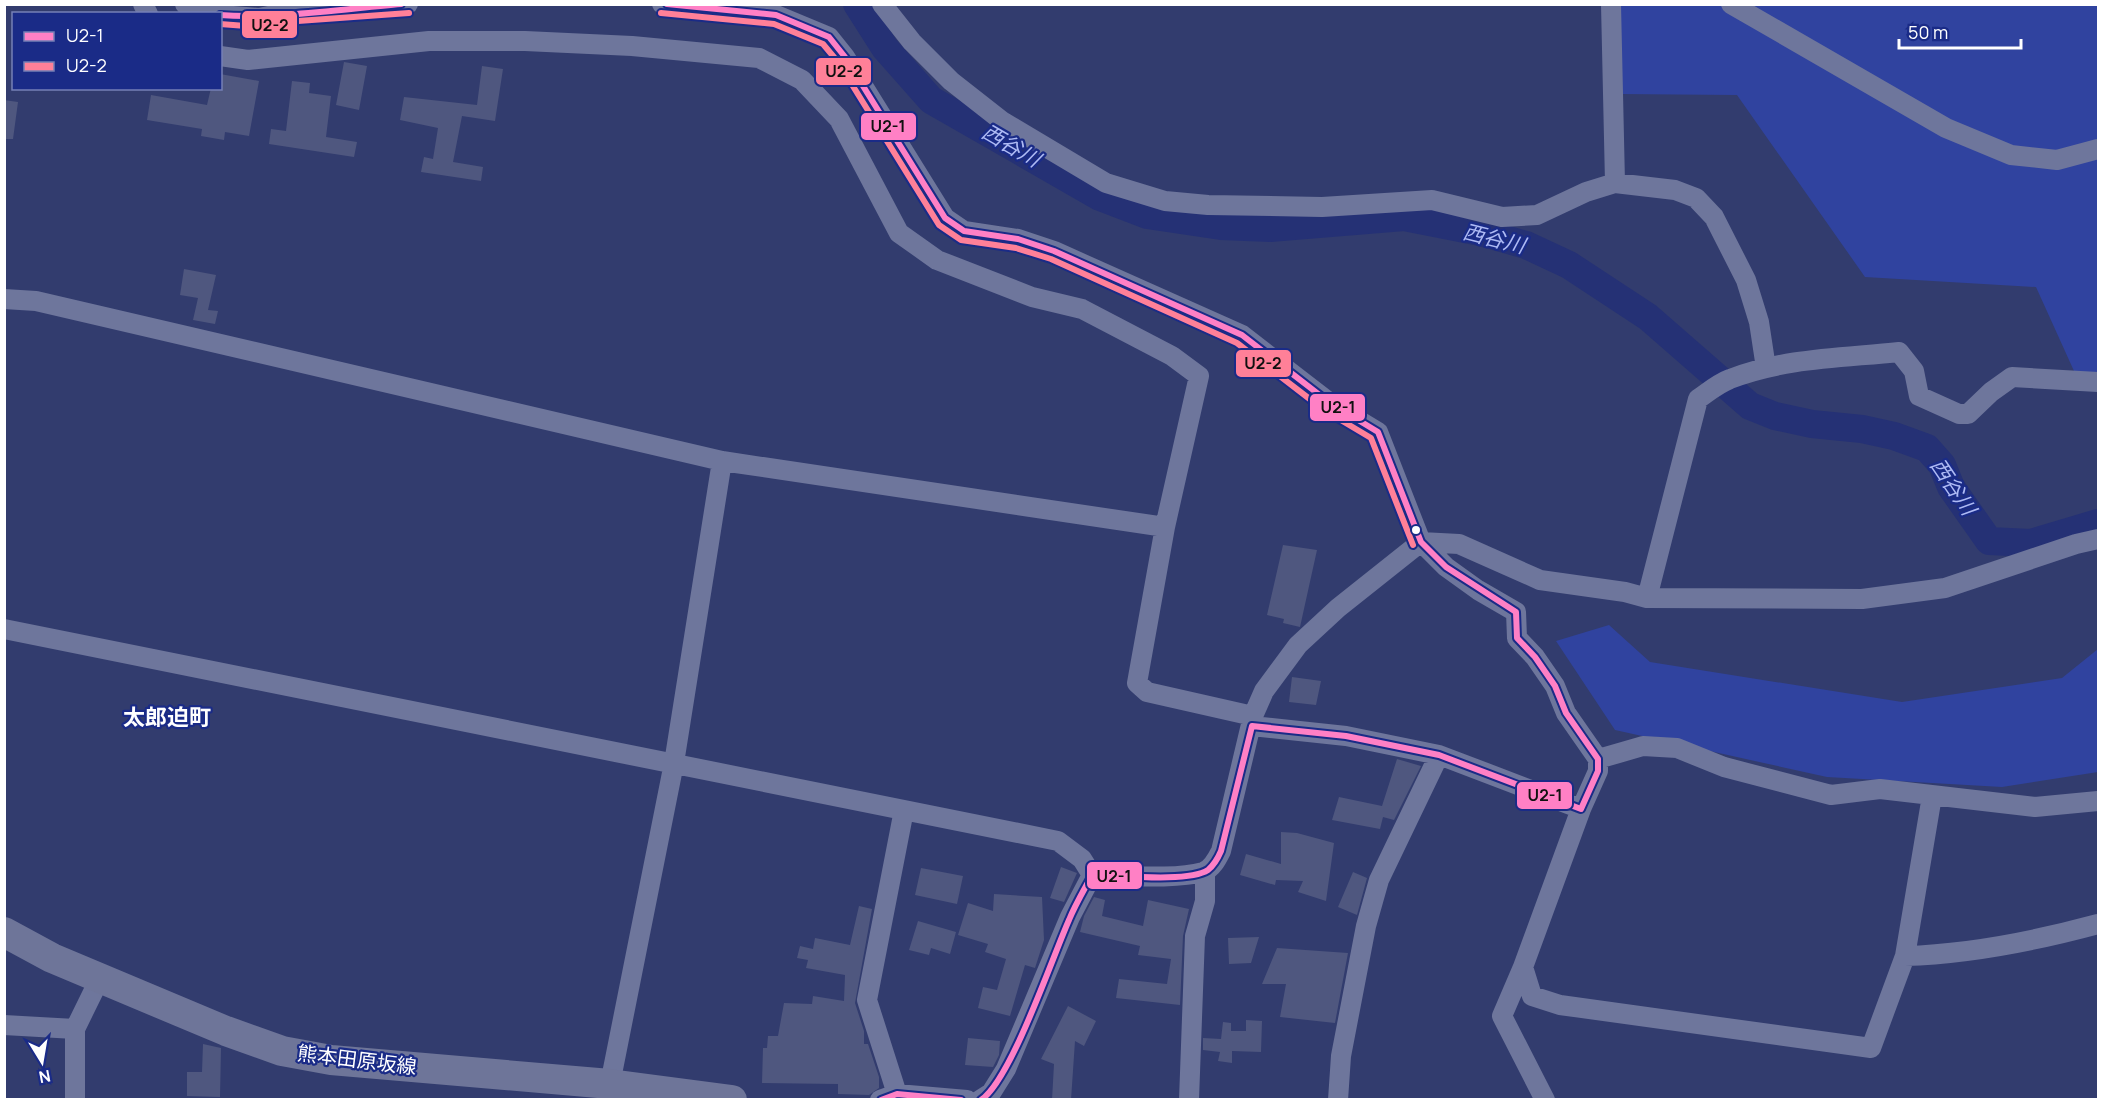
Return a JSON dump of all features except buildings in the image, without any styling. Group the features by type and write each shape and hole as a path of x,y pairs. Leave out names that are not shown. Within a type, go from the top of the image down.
{"main road":[{"name":"熊本田原坂線","path":"4,932 52,958 282,1051 331,1060 610,1083 732,1100"}],"street":[{"path":"185,4 212,12"},
{"path":"222,14 259,18 283,13 408,4"},
{"path":"662,4 776,15 829,37 845,57 945,218 964,231 1018,238 1054,251 1242,334 1329,403 1378,432 1421,542 1446,567 1478,590 1516,612 1516,638 1535,657 1555,686 1566,713 1598,759 1598,771 1581,809 1523,967 1502,1016 1545,1100"},
{"path":"882,4 912,42 951,81 1002,121 1106,183 1165,201 1218,206 1322,207 1432,200 1502,217 1538,215 1586,192 1615,183 1675,190 1696,198 1714,217 1746,280 1759,322 1766,368"},
{"path":"1611,4 1615,183"},
{"path":"1731,4 1946,128 2011,155 2057,160 2098,149"},
{"path":"222,56 248,60 429,41 525,41 632,46 759,58 802,80 839,119 899,233 937,260 1032,297 1082,309 1172,356 1199,376 1165,527 1137,683 1147,692 1252,721 1346,736 1439,755 1581,809"},
{"path":"4,299 36,301 722,461 1165,527"},
{"path":"1647,598 1698,399 1728,380 1766,368 1811,359 1899,352 1914,370 1919,396 1959,414 1968,414 1991,392 2012,377 2098,382"},
{"path":"610,1083 674,763 722,461"},
{"path":"1092,875 1205,872 1215,862 1221,851 1252,721 1264,691 1298,645 1338,608 1421,542 1459,544 1540,580 1625,592 1647,598 1862,599 1946,588 2076,544 2098,539"},
{"path":"4,629 1058,841 1082,859 1092,875"},
{"path":"1598,759 1643,746 1677,748 1724,766 1831,795 1881,789 2035,807 2098,801"},
{"path":"1338,1100 1341,1056 1366,927 1379,880 1439,755"},
{"path":"1523,967 1532,996 1560,1005 1871,1048 1905,956 1932,796"},
{"path":"903,810 867,1000 889,1097 967,1100"},
{"path":"1189,1100 1196,936 1205,901 1205,872"},
{"path":"980,1100 991,1093 1006,1069 1070,917 1092,875"},
{"path":"1905,956 1950,955 2051,937 2098,924"},
{"path":"75,1100 75,1029 101,976"},
{"path":"4,1024 75,1029"}],"shaded area":[{"path":"1610,5 2098,5 2098,376 2074,371 2036,287 1865,277 1737,95 1618,94"},
{"path":"1609,625 1650,662 1902,702 2062,678 2098,649 2098,772 2002,787 1827,777 1615,730 1556,641"}],"waterway":[{"name":"西谷川","path":"857,4 885,48 931,100 1100,197 1147,215 1221,226 1270,228 1404,217 1480,232 1526,245 1569,265 1648,317 1750,406 1775,416 1812,424 1862,429 1894,436 1927,448 1942,465 1951,487 1989,541 2031,543 2098,523"}],"transit line":[{"name":"U2-1","path":"222,15 287,15 401,4"},
{"name":"U2-1","path":"667,4 776,15 829,37 845,57 945,218 964,231 1018,239 1054,251 1242,335 1330,403 1378,432 1421,542 1446,567 1516,612 1517,638 1535,657 1555,686 1566,713 1598,759 1598,771 1581,809 1439,755 1346,736 1252,726 1221,851 1214,864 1208,870 1185,876 1092,875 1071,914 1018,1044 993,1088 981,1100"},
{"name":"U2-2","path":"222,24 259,27 284,22 409,13"},
{"name":"U2-2","path":"661,13 774,24 823,44 838,62 939,225 961,240 1016,248 1051,259 1237,343 1324,410 1371,438 1413,545"},
{"name":"U2-1","path":"881,1100 897,1094 961,1100"}],"district":[{"name":"太郎迫町","path":"167,717"}]}
